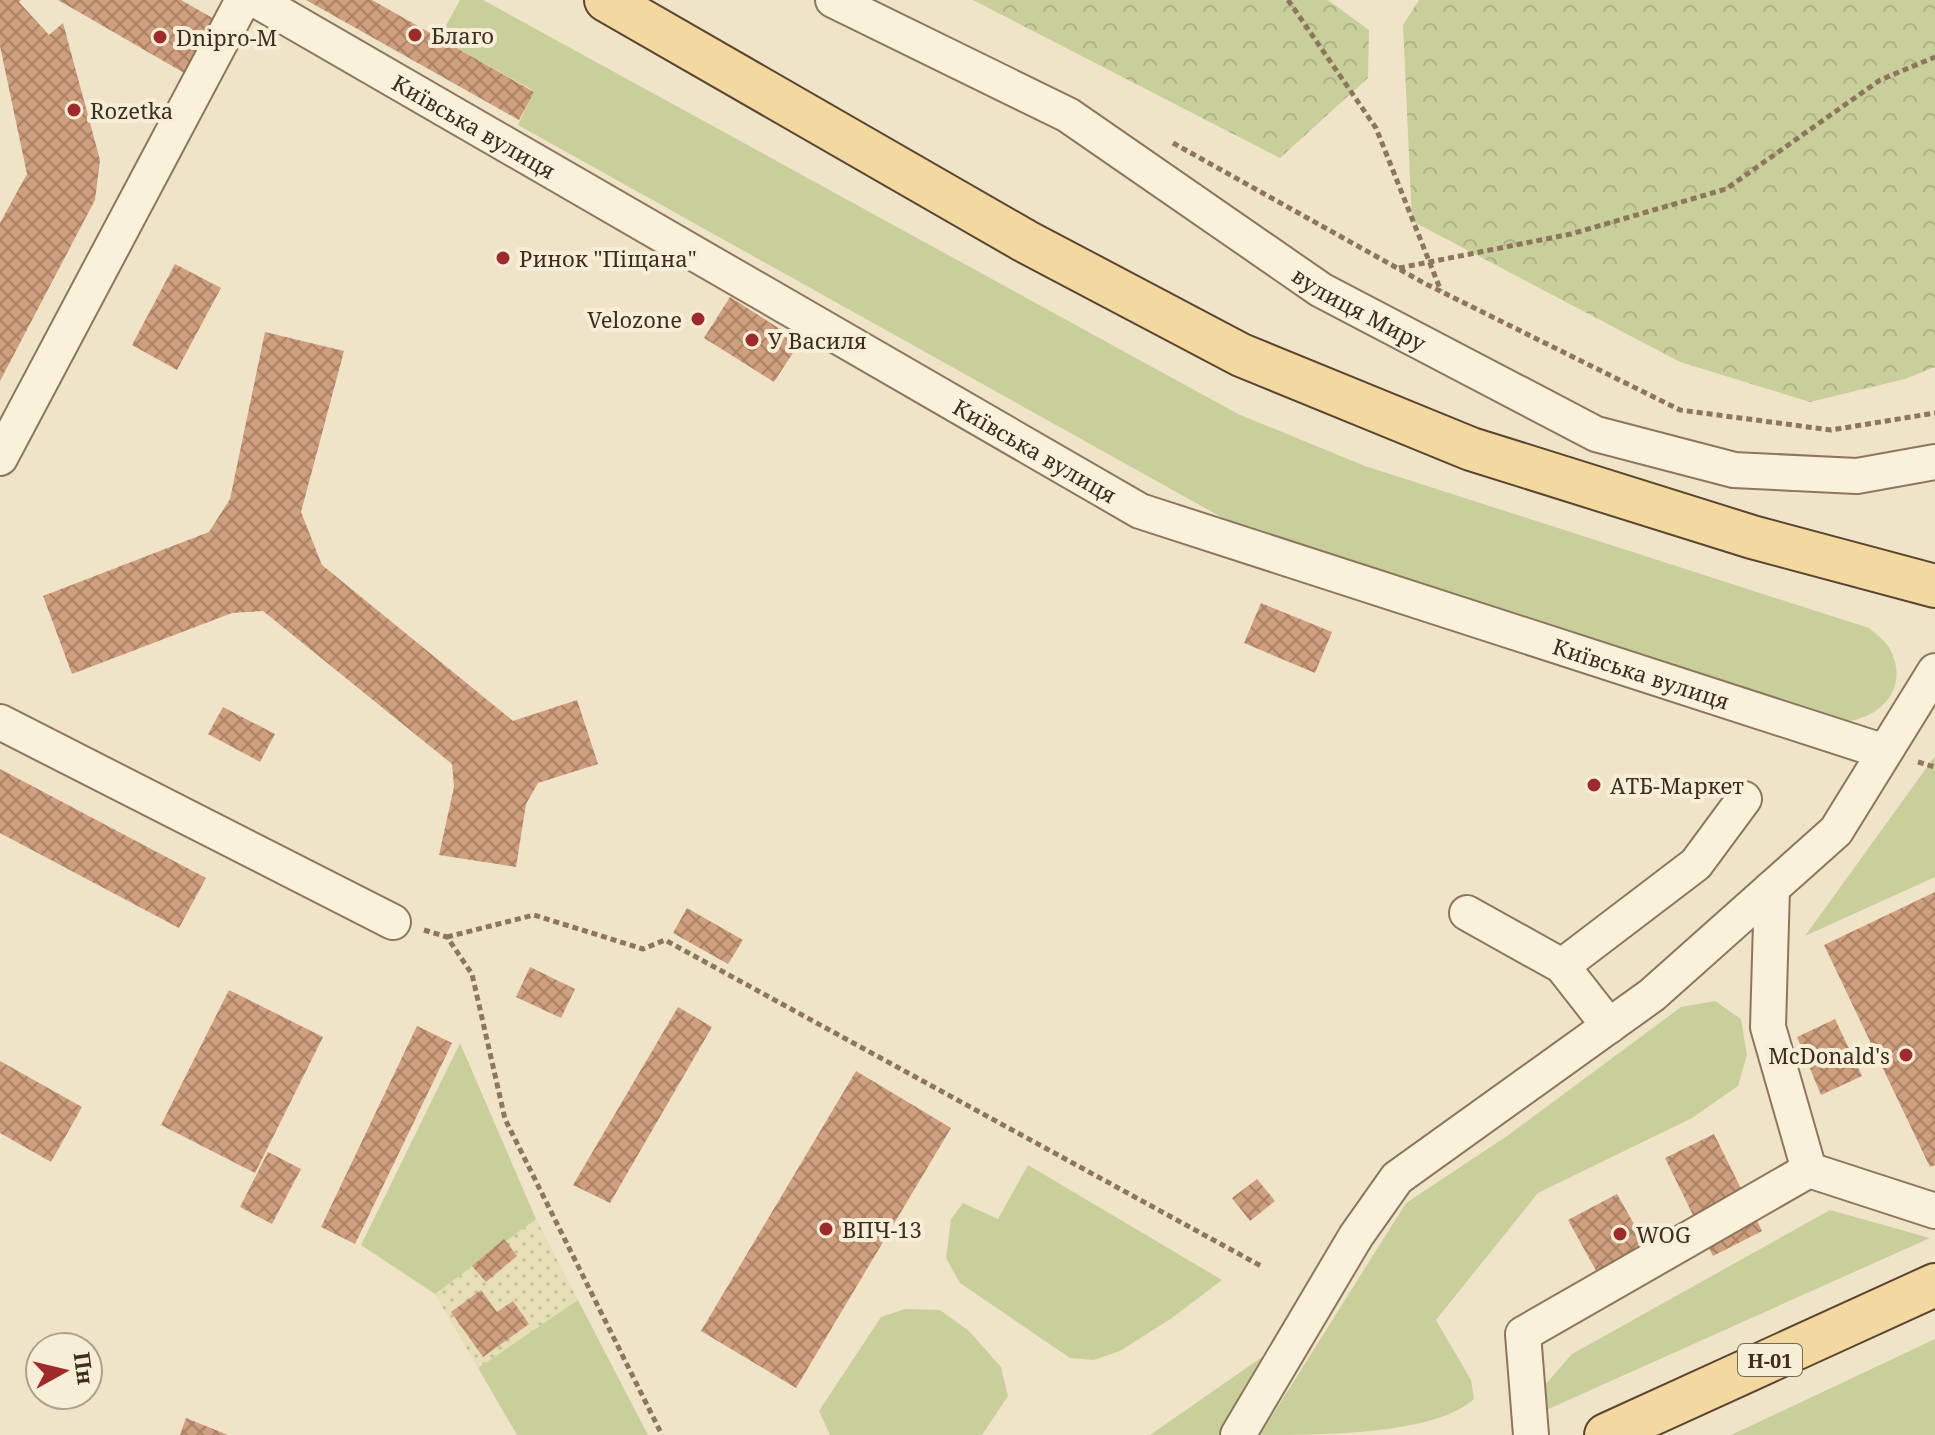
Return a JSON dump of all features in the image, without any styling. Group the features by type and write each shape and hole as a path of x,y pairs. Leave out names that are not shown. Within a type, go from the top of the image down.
{"main road":[{"path":"606,0 1025,241 1241,355 1471,449 1752,537 1935,586"},
{"name":"Н-01","path":"1606,1435 1935,1285"}],"street":[{"path":"0,458 243,0"},
{"name":"Київська вулиця","path":"256,0 1140,511 1882,751"},
{"name":"вулиця Миру","path":"853,5 1068,115 1321,290 1596,434 1734,470 1857,476 1935,462"},
{"path":"1238,1435 1356,1236 1397,1178 1652,995 1836,831 1882,751 1935,671"},
{"path":"0,722 393,922"},
{"path":"1562,966 1696,864 1744,799"},
{"path":"1772,888 1768,1027 1809,1170"},
{"path":"1467,913 1562,966 1609,1026"},
{"path":"1531,1435 1523,1334 1809,1170 1935,1211"}],"path":[{"path":"1288,0 1376,128 1441,292"},
{"path":"1398,269 1571,234 1726,189 1880,80 1935,57"},
{"path":"1161,137 1441,292 1680,410 1831,430 1935,413"},
{"path":"393,922 447,937 534,915 643,949 665,940 1261,1266"},
{"path":"447,937 472,974 505,1119 662,1435"}],"shaded area":[{"path":"536,1219 578,1300 478,1368 435,1294"}],"green space":[{"path":"460,0 483,0 1238,414 1365,466 1869,628 1891,651 1896,666 1892,692 1875,711 1849,721 1835,722 1239,527 518,125 534,91 439,38"},
{"path":"973,0 1328,0 1369,30 1368,78 1280,158"},
{"path":"1419,0 1935,0 1935,367 1905,379 1810,402 1680,362 1412,221 1403,25"},
{"path":"1935,756 1935,877 1805,936"},
{"path":"1715,1001 1741,1019 1747,1055 1738,1086 1692,1118 1538,1193 1436,1320 1471,1380 1474,1399 1456,1411 1433,1420 1405,1426 1344,1433 1260,1435 1406,1203 1507,1136 1681,1007"},
{"path":"460,1043 536,1219 435,1294 361,1245"},
{"path":"1028,1165 1222,1280 1172,1318 1120,1351 1094,1360 1070,1358 960,1283 946,1258 951,1219 963,1203 998,1219"},
{"path":"1830,1210 1930,1238 1544,1411 1545,1385 1572,1354"},
{"path":"578,1300 648,1435 517,1435 478,1368"},
{"path":"905,1309 940,1310 969,1331 1001,1367 1008,1396 982,1435 830,1435 819,1411 881,1317"},
{"path":"1935,1339 1935,1435 1731,1435"},
{"path":"1265,1355 1222,1435 1150,1435"}],"building":[{"path":"0,0 21,0 19,2 49,35 63,23 100,160 95,200 0,381 0,223 27,174 0,46"},
{"path":"58,0 181,0 216,20 186,74"},
{"path":"306,0 372,0 534,92 519,120"},
{"path":"175,264 221,288 177,370 132,345"},
{"name":"У Василя","path":"730,297 800,342 774,382 704,338"},
{"path":"265,332 344,351 301,512 322,565 513,721 577,700 598,764 538,783 526,804 516,867 439,855 454,787 452,764 263,611 232,613 72,674 43,596 209,532 230,499"},
{"path":"1261,603 1332,632 1315,673 1244,643"},
{"path":"223,707 275,734 260,762 208,734"},
{"path":"0,769 206,878 179,928 0,833"},
{"name":"McDonald's","path":"1935,892 1935,1165 1930,1167 1824,945"},
{"path":"687,908 743,940 728,964 673,933"},
{"path":"530,967 575,989 561,1018 516,997"},
{"path":"229,990 323,1037 255,1173 161,1125"},
{"path":"678,1007 712,1027 610,1203 573,1185"},
{"path":"1835,1019 1862,1076 1821,1095 1797,1037"},
{"path":"417,1026 452,1043 355,1244 321,1227"},
{"path":"0,1061 82,1107 51,1162 0,1133"},
{"name":"ВПЧ-13","path":"856,1071 951,1128 796,1388 701,1331"},
{"path":"1714,1134 1762,1231 1713,1256 1665,1158"},
{"path":"268,1152 301,1169 272,1224 240,1207"},
{"path":"1257,1179 1275,1201 1250,1221 1232,1198"},
{"path":"1617,1194 1648,1249 1599,1276 1568,1220"},
{"path":"504,1239 517,1256 486,1282 472,1266"},
{"path":"481,1290 497,1312 513,1301 529,1324 483,1357 451,1312"},
{"path":"186,1418 228,1435 180,1435"}],"place":[{"name":"Благо","path":"415,35"},
{"name":"Dnipro-M","path":"160,37"},
{"name":"Rozetka","path":"74,110"},
{"name":"Ринок \"Піщана\"","path":"503,258"},
{"name":"Velozone","path":"698,319"},
{"name":"У Василя","path":"752,340"},
{"name":"АТБ-Маркет","path":"1594,785"},
{"name":"McDonald's","path":"1906,1055"},
{"name":"ВПЧ-13","path":"826,1229"},
{"name":"WOG","path":"1620,1234"}]}
